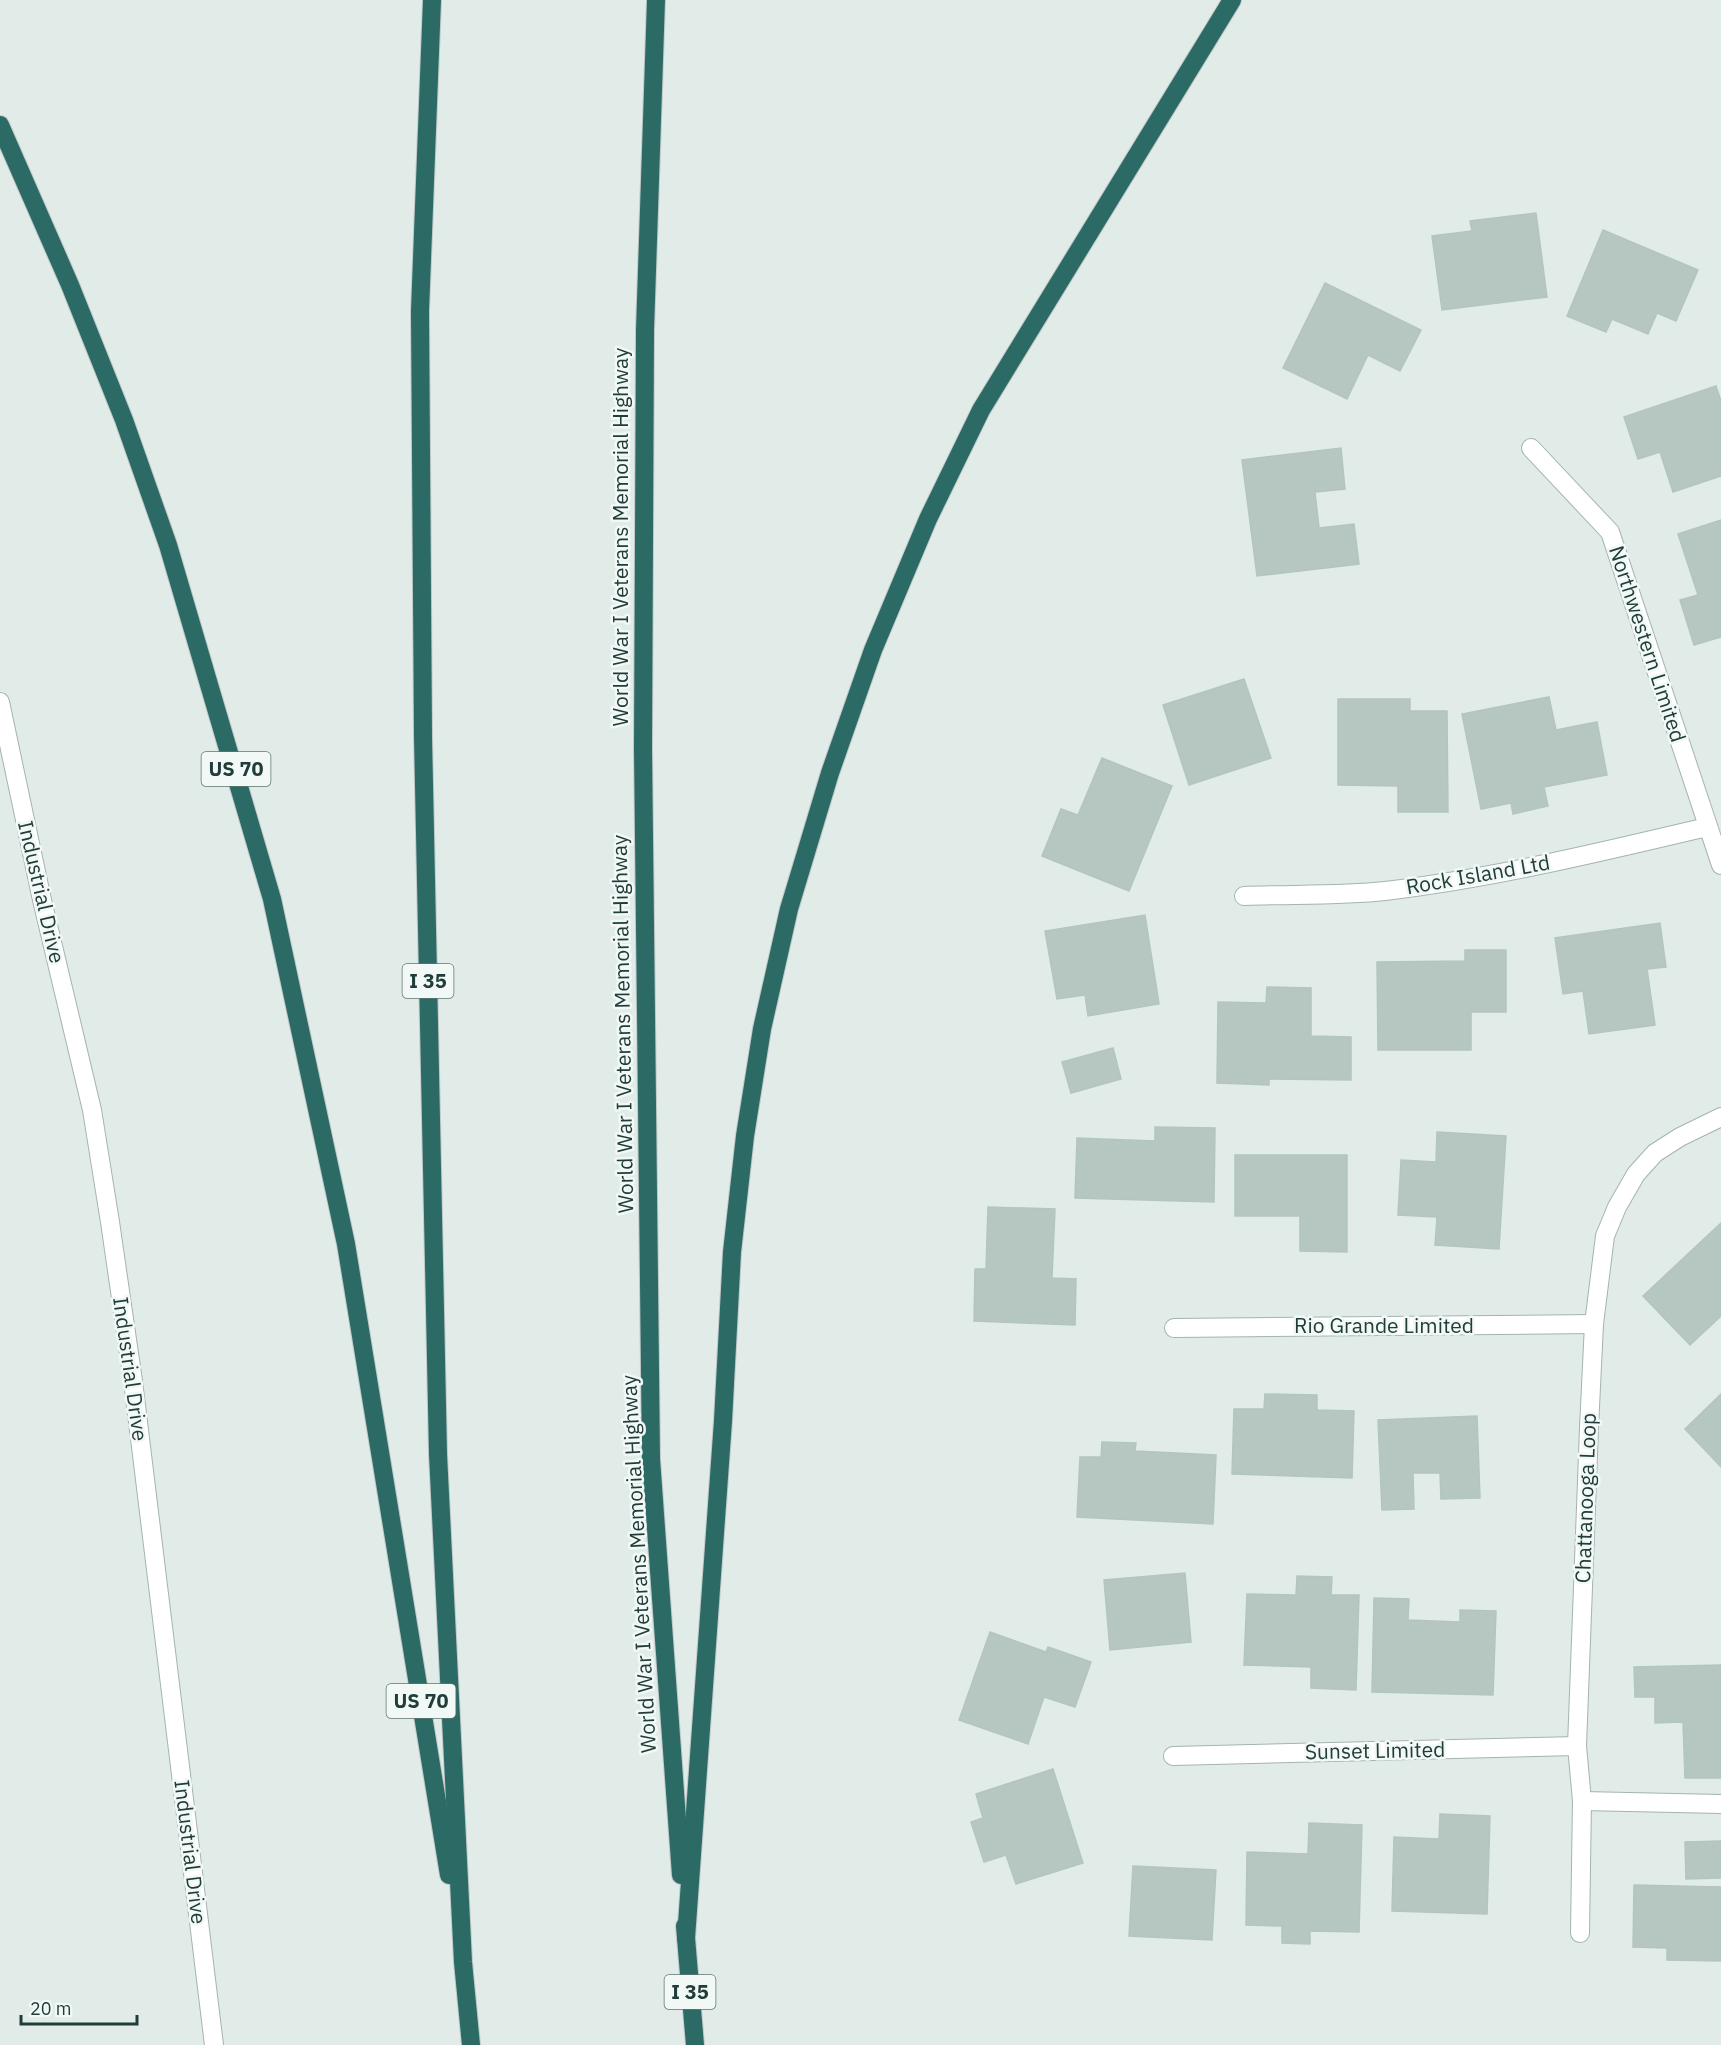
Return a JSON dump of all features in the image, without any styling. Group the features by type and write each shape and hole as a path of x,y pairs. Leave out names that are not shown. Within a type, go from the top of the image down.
{"highway":[{"name":"I 35","path":"432,0 420,311 423,737 438,1454 463,1962 471,2045"},
{"name":"World War I Veterans Memorial Highway","path":"656,0 645,330 643,736 651,1460 695,2045"},
{"path":"686,1938 723,1422 732,1252 745,1136 761,1040 789,909 830,773 873,650 928,519 981,410 1232,0"},
{"name":"US 70","path":"0,125 70,285 124,420 168,545 272,899 346,1244 463,1962"}],"street":[{"name":"Northwestern Limited","path":"1531,448 1610,532 1721,865"},
{"name":"Industrial Drive","path":"0,702 42,900 92,1110 110,1222 133,1381 214,2045"},
{"name":"Rock Island Ltd","path":"1244,896 1383,891 1447,882 1575,859 1707,827"},
{"name":"Chattanooga Loop","path":"1580,1933 1582,1800 1577,1746 1594,1324 1605,1236 1617,1207 1636,1174 1655,1153 1680,1137 1721,1117"},
{"name":"Rio Grande Limited","path":"1174,1328 1594,1324"},
{"name":"Sunset Limited","path":"1173,1756 1577,1746"},
{"path":"1582,1800 1721,1804"}],"building":[{"path":"1536,213 1547,297 1442,310 1432,236 1472,231 1470,221"},
{"path":"1603,230 1698,270 1676,321 1657,313 1648,334 1612,319 1606,332 1567,316"},
{"path":"1325,283 1421,330 1400,371 1368,355 1347,399 1283,368"},
{"path":"1716,386 1721,401 1721,476 1673,492 1660,452 1638,459 1624,417"},
{"path":"1341,448 1345,489 1315,492 1319,528 1354,524 1359,564 1257,576 1242,460"},
{"path":"1721,520 1721,637 1694,645 1680,600 1698,595 1678,534"},
{"path":"1244,679 1271,758 1189,785 1163,705"},
{"path":"1549,697 1556,730 1597,722 1607,775 1544,787 1548,806 1513,814 1511,803 1481,809 1462,714"},
{"path":"1338,699 1410,699 1410,711 1447,711 1448,812 1398,812 1398,786 1338,785"},
{"path":"1102,758 1172,786 1129,891 1042,856 1061,809 1078,815"},
{"path":"1145,915 1159,1004 1088,1016 1085,995 1057,999 1045,931"},
{"path":"1660,923 1666,967 1647,969 1655,1025 1589,1034 1583,991 1563,994 1555,938"},
{"path":"1465,950 1506,950 1506,1012 1471,1012 1471,1050 1378,1050 1377,962 1465,961"},
{"path":"1267,987 1311,988 1311,1036 1351,1037 1351,1080 1269,1079 1269,1085 1217,1083 1218,1002 1266,1003"},
{"path":"1113,1048 1121,1079 1071,1093 1062,1062"},
{"path":"1155,1127 1215,1128 1214,1202 1075,1198 1077,1138 1155,1141"},
{"path":"1437,1132 1506,1136 1499,1249 1435,1245 1437,1217 1398,1215 1401,1160 1436,1162"},
{"path":"1235,1155 1347,1155 1347,1252 1300,1251 1300,1216 1235,1216"},
{"path":"988,1207 1055,1209 1052,1278 1076,1279 1075,1325 974,1321 975,1269 986,1269"},
{"path":"1721,1223 1721,1316 1690,1345 1643,1296"},
{"path":"1265,1394 1317,1395 1317,1410 1354,1411 1352,1478 1232,1474 1234,1409 1264,1409"},
{"path":"1721,1394 1721,1467 1685,1429"},
{"path":"1477,1416 1480,1498 1441,1499 1440,1473 1413,1473 1414,1509 1382,1510 1378,1420"},
{"path":"1102,1442 1136,1443 1135,1451 1216,1455 1213,1524 1077,1517 1080,1457 1101,1457"},
{"path":"1185,1573 1191,1642 1110,1650 1104,1580"},
{"path":"1297,1576 1332,1577 1331,1595 1359,1595 1356,1690 1311,1688 1311,1667 1244,1665 1247,1594 1296,1595"},
{"path":"1374,1598 1409,1599 1408,1620 1460,1622 1460,1610 1496,1611 1493,1695 1372,1692"},
{"path":"990,1632 1046,1652 1048,1647 1091,1662 1075,1707 1044,1697 1028,1744 959,1720"},
{"path":"1721,1665 1721,1778 1685,1778 1683,1722 1655,1723 1655,1697 1635,1697 1634,1667"},
{"path":"1053,1769 1083,1863 1016,1884 1006,1855 984,1862 971,1822 983,1818 976,1794"},
{"path":"1440,1814 1490,1816 1487,1914 1392,1911 1394,1837 1439,1839"},
{"path":"1309,1823 1362,1825 1359,1932 1310,1931 1310,1944 1282,1943 1282,1926 1246,1925 1247,1852 1308,1854"},
{"path":"1721,1841 1721,1878 1686,1879 1685,1842"},
{"path":"1133,1866 1216,1870 1212,1940 1129,1936"},
{"path":"1634,1885 1721,1887 1721,1961 1667,1960 1667,1948 1633,1947"}]}
